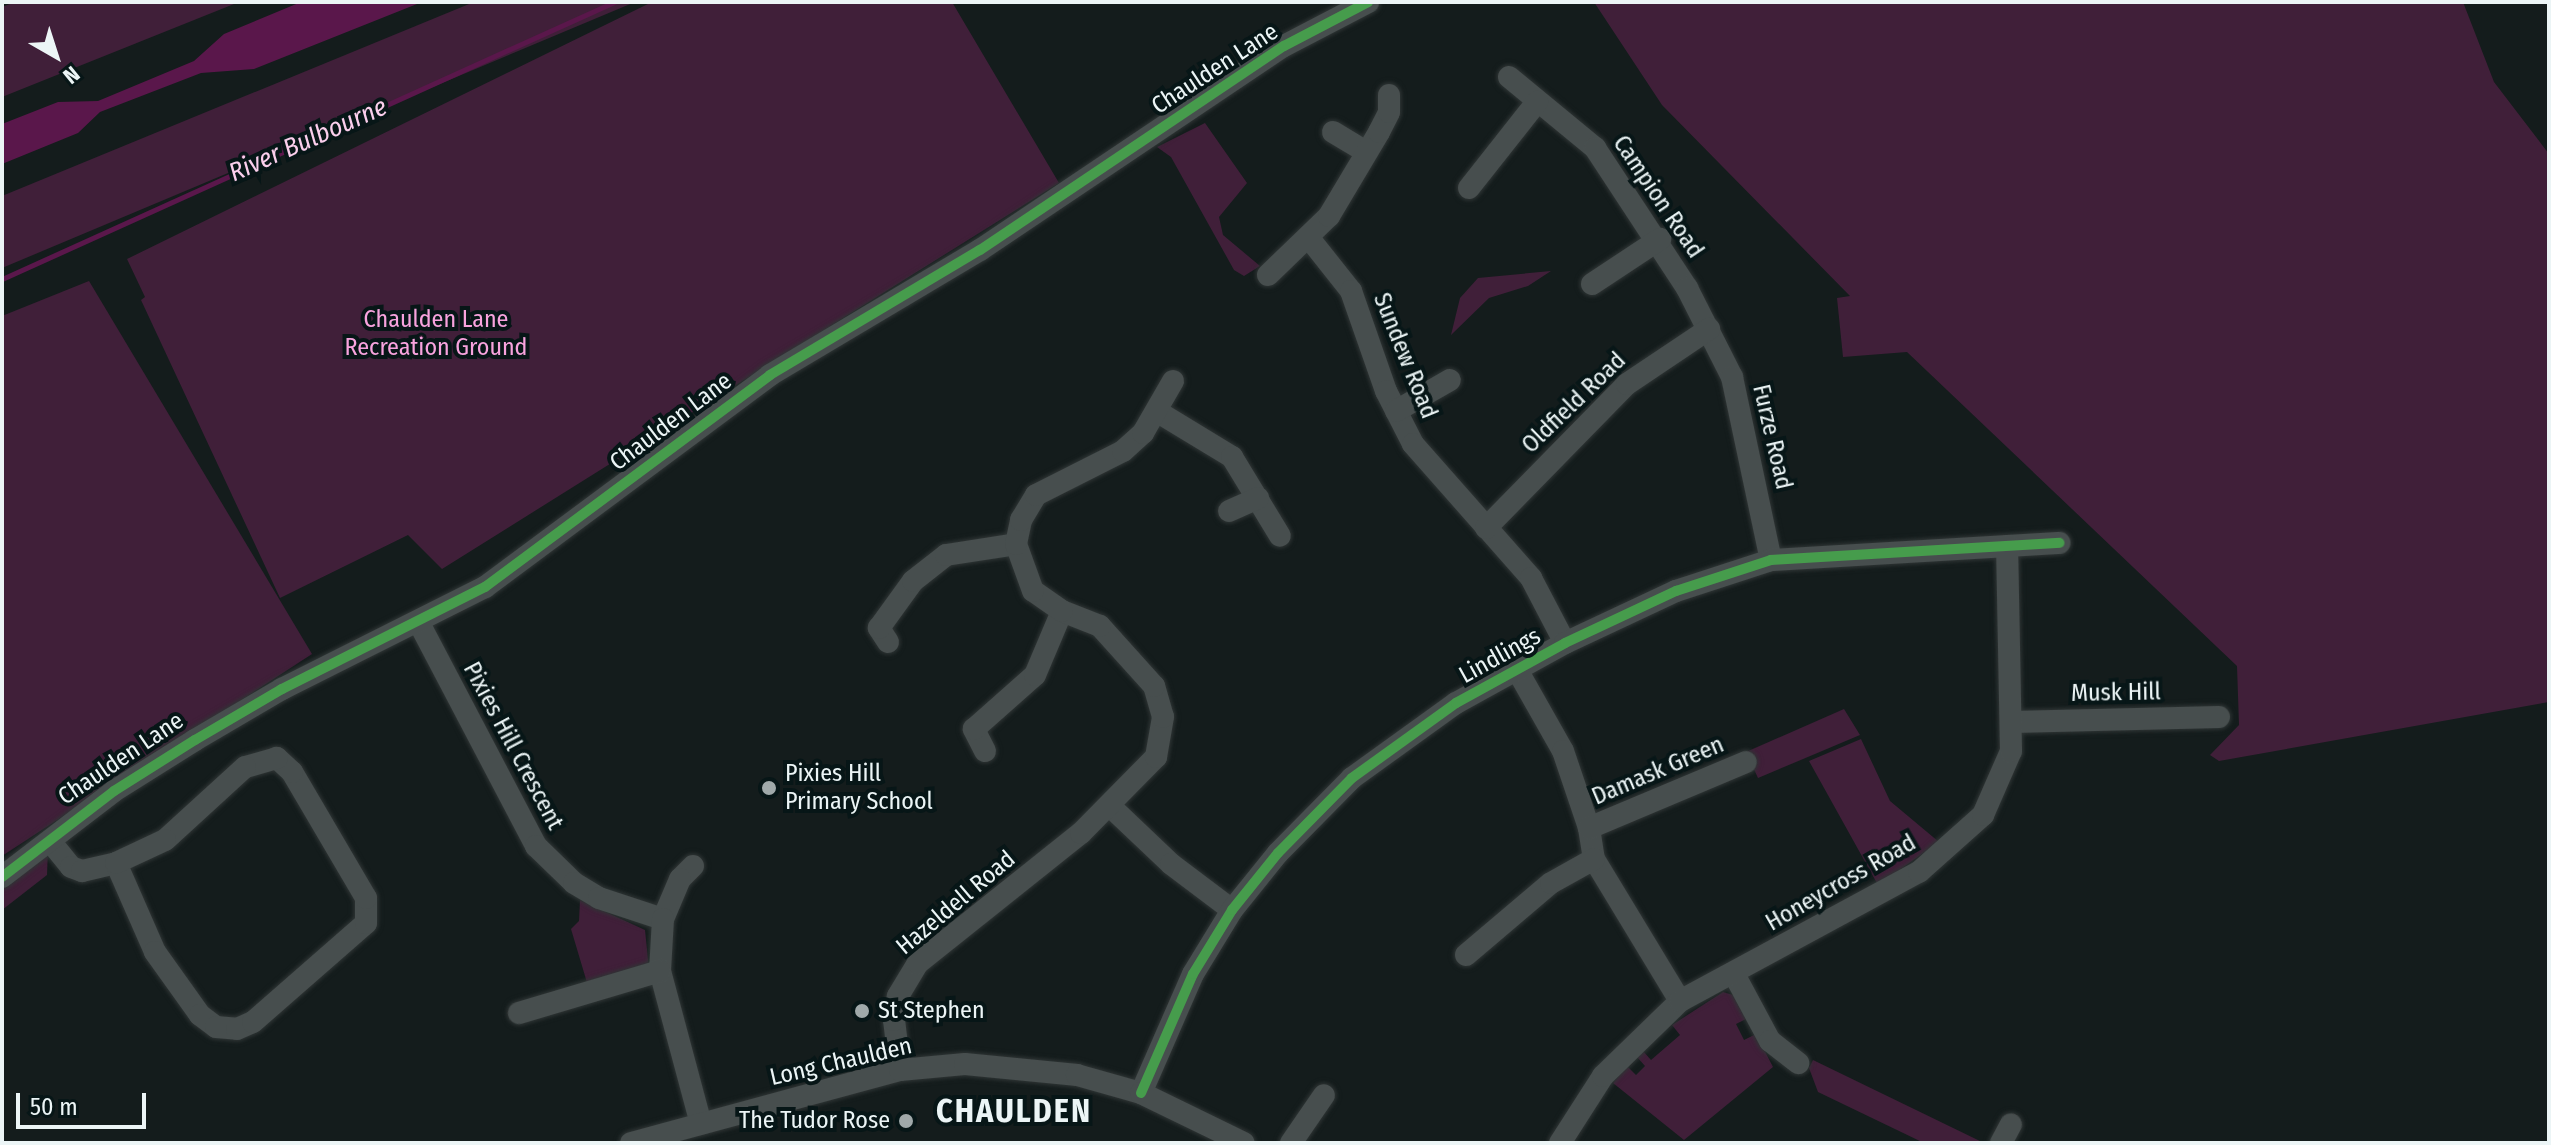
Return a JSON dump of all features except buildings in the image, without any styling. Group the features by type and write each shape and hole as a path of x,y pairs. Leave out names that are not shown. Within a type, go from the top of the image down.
{"street":[{"name":"Chaulden Lane","path":"2,877 114,791 195,740 282,689 419,623 485,587 770,375 980,250 1284,46 1368,2"},
{"name":"Campion Road","path":"1509,77 1595,148 1660,239 1709,329"},
{"path":"1268,275 1329,216 1389,112 1389,95"},
{"path":"1469,188 1537,102"},
{"path":"1333,132 1366,152"},
{"name":"Sundew Road","path":"1309,238 1351,291 1396,411 1431,470 1531,578 1565,643"},
{"path":"1592,284 1660,239"},
{"name":"Oldfield Road","path":"1486,528 1627,384 1709,329"},
{"name":"Furze Road","path":"1709,329 1732,377 1771,560"},
{"path":"1396,411 1450,380"},
{"path":"888,642 879,628 913,581 946,555 1016,544 1021,520 1036,495 1123,451 1158,412 1173,381"},
{"path":"1158,412 1232,457 1280,536"},
{"path":"1229,511 1258,498"},
{"name":"Lindlings","path":"1141,1093 1181,996 1232,910 1299,829 1352,778 1444,711 1516,668 1676,591 1771,560 2059,543"},
{"name":"Hazeldell Road","path":"900,1070 894,1020 898,996 918,963 1111,807 1156,757 1161,705 1154,686 1119,643 1100,626 1062,611 1033,591 1016,544"},
{"name":"Honeycross Road","path":"1560,1143 1603,1076 1680,1001 1919,872 1969,831 2004,777 2013,722 2007,546"},
{"path":"985,751 974,729 1035,675 1062,611"},
{"name":"Pixies Hill Crescent","path":"419,623 536,846 574,883 625,909 663,919"},
{"path":"1516,668 1563,751 1589,828 1594,859 1680,1001"},
{"name":"Musk Hill","path":"2013,722 2219,717"},
{"path":"50,841 71,867 82,871 116,863 165,840 245,767 277,758 292,772 366,898 366,923 253,1022 237,1029 216,1027 200,1015 155,952 116,863"},
{"name":"Damask Green","path":"1589,828 1746,762"},
{"path":"1111,807 1171,864 1232,910"},
{"path":"1466,955 1551,883 1594,859"},
{"path":"693,866 680,879 663,919 660,971 701,1124"},
{"path":"519,1013 660,971"},
{"path":"1734,974 1770,1041 1798,1063"},
{"name":"Long Chaulden","path":"631,1143 657,1140 701,1124 900,1070 965,1064 1047,1069 1141,1093 1244,1143"},
{"path":"1291,1143 1324,1095"}],"green space":[{"path":"15,2 239,2 2,97 2,7"},
{"path":"474,2 635,2 2,268 2,196"},
{"name":"Chaulden Lane Recreation Ground","path":"652,2 952,2 1059,183 442,569 408,535 280,598 141,300 145,297 127,259"},
{"path":"1594,2 2463,2 2494,82 2549,154 2549,702 2219,761 2210,755 2239,725 2237,666 1907,352 1843,357 1837,298 1850,296 1662,105"},
{"path":"1205,123 1247,183 1219,217 1223,235 1260,266 1244,276 1234,270 1171,157 1157,147"},
{"path":"1551,271 1528,286 1489,298 1451,335 1460,298 1478,278"},
{"path":"89,281 312,654 2,856 2,316"},
{"path":"1844,709 1860,735 1758,778 1746,752"},
{"path":"1861,739 1890,801 1939,842 1878,885 1809,761"},
{"path":"48,850 47,875 2,910 2,887"},
{"path":"580,900 645,930 649,969 588,986 571,929 579,921"},
{"path":"1723,992 1733,995 1748,1018 1736,1024 1744,1040 1756,1034 1773,1067 1684,1140 1613,1083 1627,1066 1636,1075 1645,1066 1637,1057 1643,1051 1651,1060 1680,1035 1672,1025"},
{"path":"1813,1060 1982,1143 1924,1143 1818,1092 1809,1068"}],"shaded area":[{"path":"301,2 422,2 254,69 201,73 100,112 78,133 2,164 2,124 58,102 98,101 194,61 224,34"}],"waterway":[{"name":"River Bulbourne","path":"2,279 614,2"}],"cycle path":[{"path":"2,877 114,791 195,740 282,689 485,587 770,375 980,250 1284,46 1368,2"},
{"path":"1141,1093 1193,974 1232,910 1278,853 1352,778 1456,703 1565,643 1676,591 1771,560 2059,543"}],"place":[{"name":"Pixies Hill Primary School","path":"769,788"},
{"name":"St Stephen","path":"862,1011"},
{"name":"The Tudor Rose","path":"906,1121"}],"district":[{"name":"CHAULDEN","path":"1014,1111"}]}
